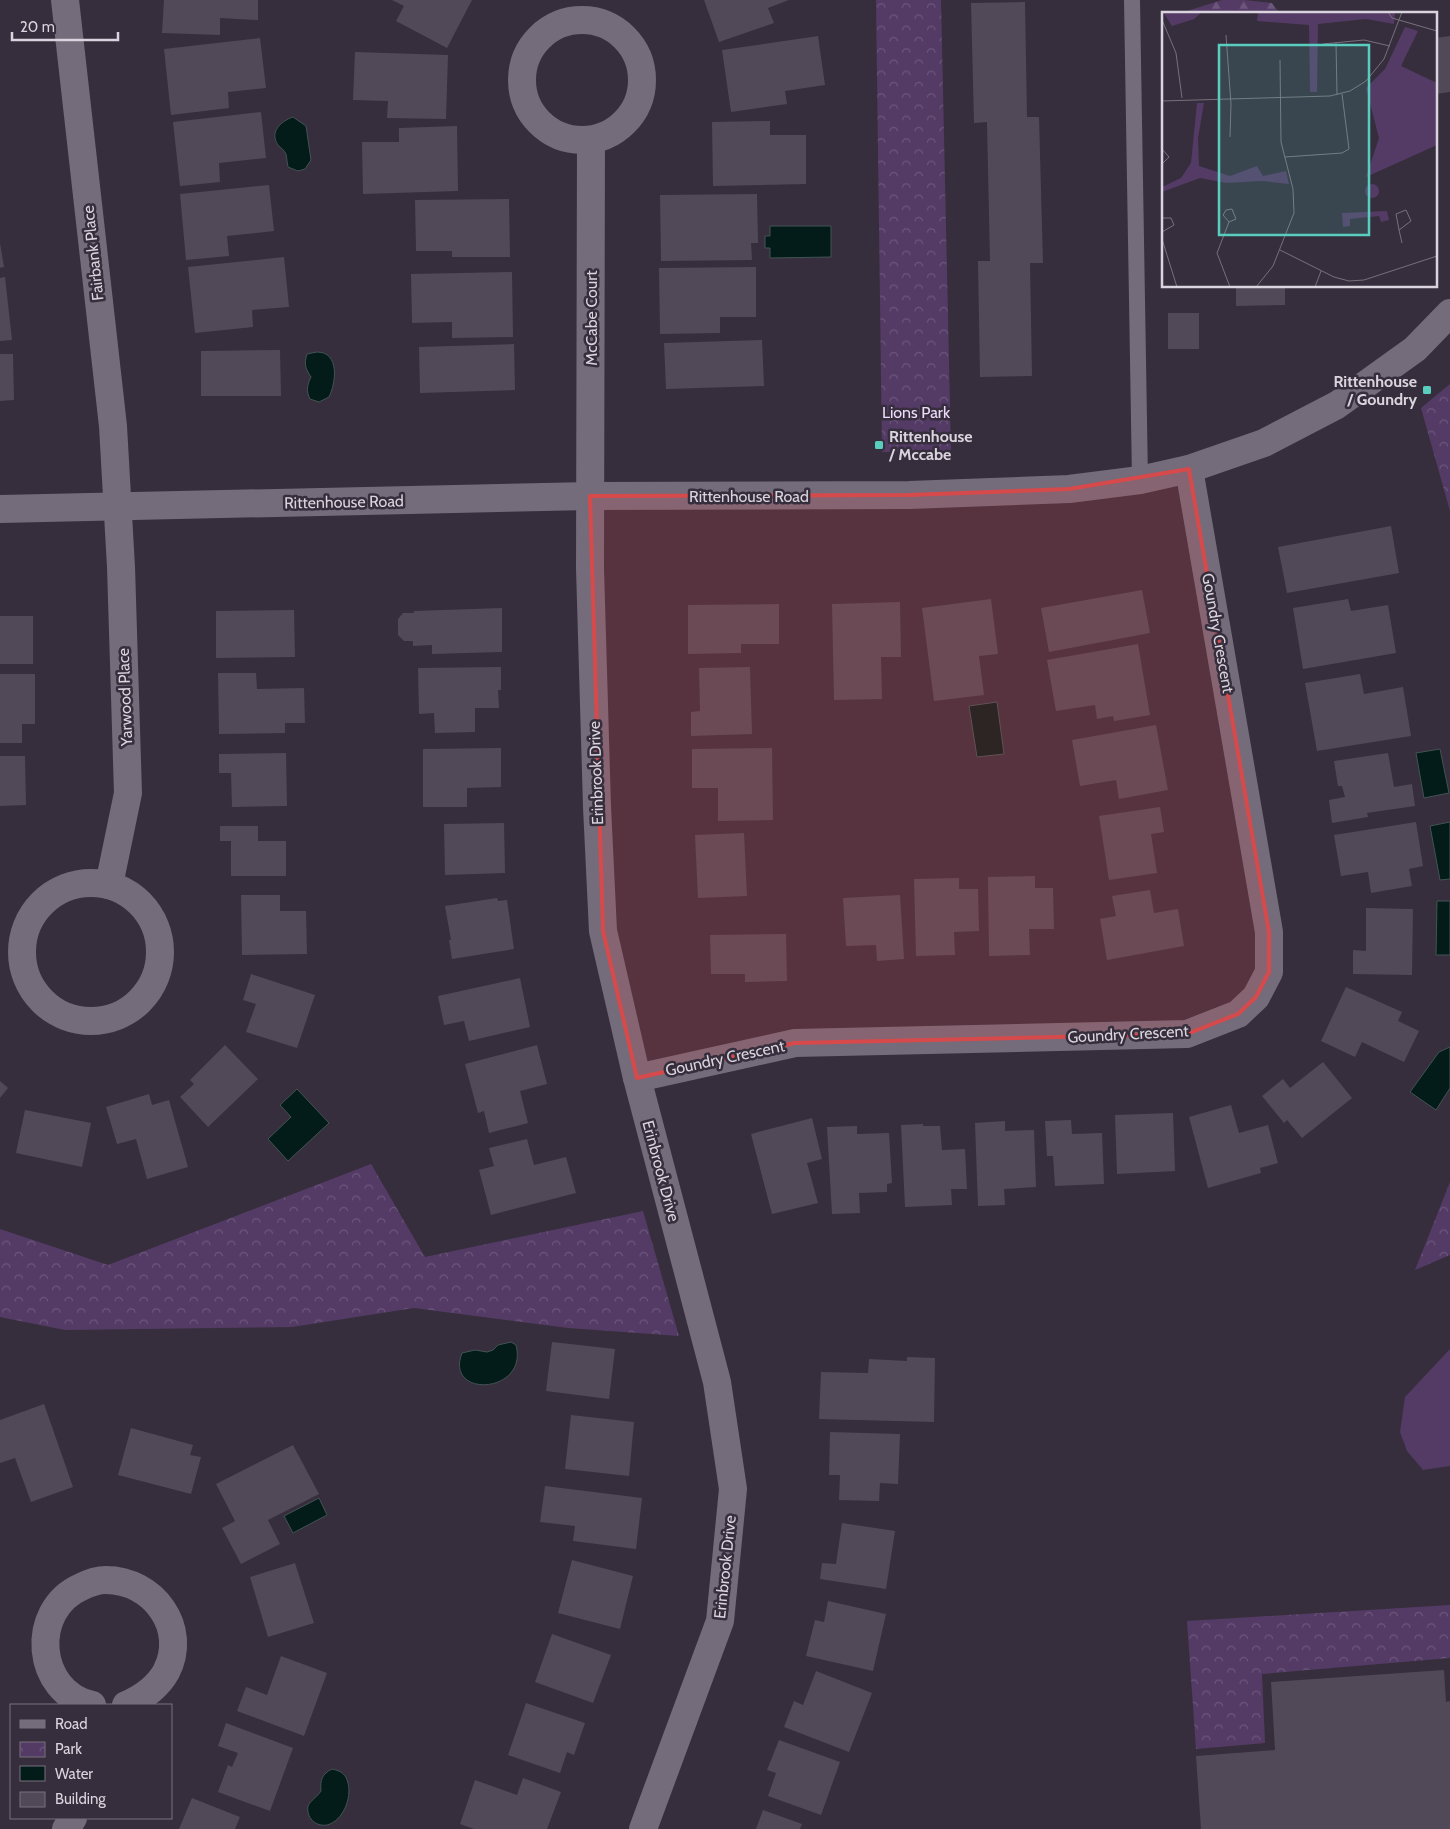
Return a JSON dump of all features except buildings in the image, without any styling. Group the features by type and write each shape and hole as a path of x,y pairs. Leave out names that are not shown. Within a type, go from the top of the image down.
{"street":[{"name":"Fairbank Place","path":"65,0 113,426 118,506"},
{"path":"574,19 597,21 617,30 630,42 640,61 642,82 638,102 628,120 611,133 591,140 560,137 542,126 524,101 520,81 525,56 536,39 554,26 574,19"},
{"name":"McCabe Court","path":"590,496 591,140"},
{"name":"Rittenhouse Road","path":"0,509 590,496 909,495 1069,489 1140,480 1189,469 1264,444 1337,405 1415,349 1450,313"},
{"name":"Goundry Crescent","path":"637,1078 795,1043 1186,1034 1238,1014 1256,996 1269,972 1269,932 1189,469"},
{"name":"Erinbrook Drive","path":"590,496 597,807 603,931 637,1078 717,1382 734,1489 720,1622 643,1829"},
{"name":"Yarwood Place","path":"109,885 128,793 118,506"},
{"path":"85,883 109,885 130,895 147,912 158,934 160,949 157,974 149,990 133,1008 115,1017 92,1022 68,1018 47,1006 30,986 24,971 21,952 25,929 34,912 52,895 85,883"},
{"path":"90,1704 69,1694 54,1677 47,1662 44,1639 47,1624 58,1604 72,1591 92,1581 105,1580 128,1582 142,1588 158,1603 168,1618 173,1639 173,1652 166,1673 145,1696 128,1704"}],"lane":[{"path":"1132,0 1140,480"}],"highlighted area":[{"path":"1189,469 1269,932 1269,972 1256,997 1238,1014 1187,1034 795,1043 637,1078 603,931 590,496 909,495 1069,489"}],"green space":[{"name":"Lions Park","path":"876,0 941,0 951,453 882,452"},
{"path":"1222,0 1244,0 1272,3 1279,12 1187,12"},
{"path":"1450,384 1450,511 1421,408"},
{"path":"371,1164 425,1257 643,1211 679,1336 568,1328 414,1308 292,1327 65,1330 0,1317 0,1229 108,1265"},
{"path":"1450,1182 1450,1255 1415,1270"},
{"path":"1450,1349 1450,1466 1423,1470 1407,1451 1400,1432 1405,1397"},
{"path":"1450,1605 1450,1658 1262,1674 1265,1743 1196,1749 1187,1621"}],"water":[{"path":"293,117 306,126 311,160 305,169 298,171 288,167 286,154 278,145 275,136 281,124"},
{"path":"770,226 831,226 831,257 770,258 770,248 765,248 765,236 770,236"},
{"path":"324,353 330,357 334,369 333,384 329,397 319,402 310,399 308,388 311,377 305,363 307,354"},
{"path":"997,702 1004,754 977,757 969,706"},
{"path":"1440,749 1449,793 1424,798 1416,753"},
{"path":"1450,822 1450,879 1440,880 1430,826"},
{"path":"1437,901 1450,901 1450,955 1436,955"},
{"path":"1450,1047 1450,1088 1436,1110 1410,1092 1439,1052"},
{"path":"297,1089 329,1123 288,1161 268,1139 291,1117 280,1105"},
{"path":"511,1342 516,1345 517,1361 511,1373 500,1381 487,1385 475,1384 465,1378 460,1368 462,1353 475,1350 487,1352 493,1350 498,1345"},
{"path":"319,1498 327,1515 293,1533 284,1516"},
{"path":"332,1769 346,1777 349,1795 345,1808 338,1819 333,1823 323,1825 312,1820 308,1814 308,1806 321,1791 321,1781 324,1775"}],"place":[{"name":"Rittenhouse / Goundry","path":"1427,390"},
{"name":"Rittenhouse / Mccabe","path":"879,445"}]}
